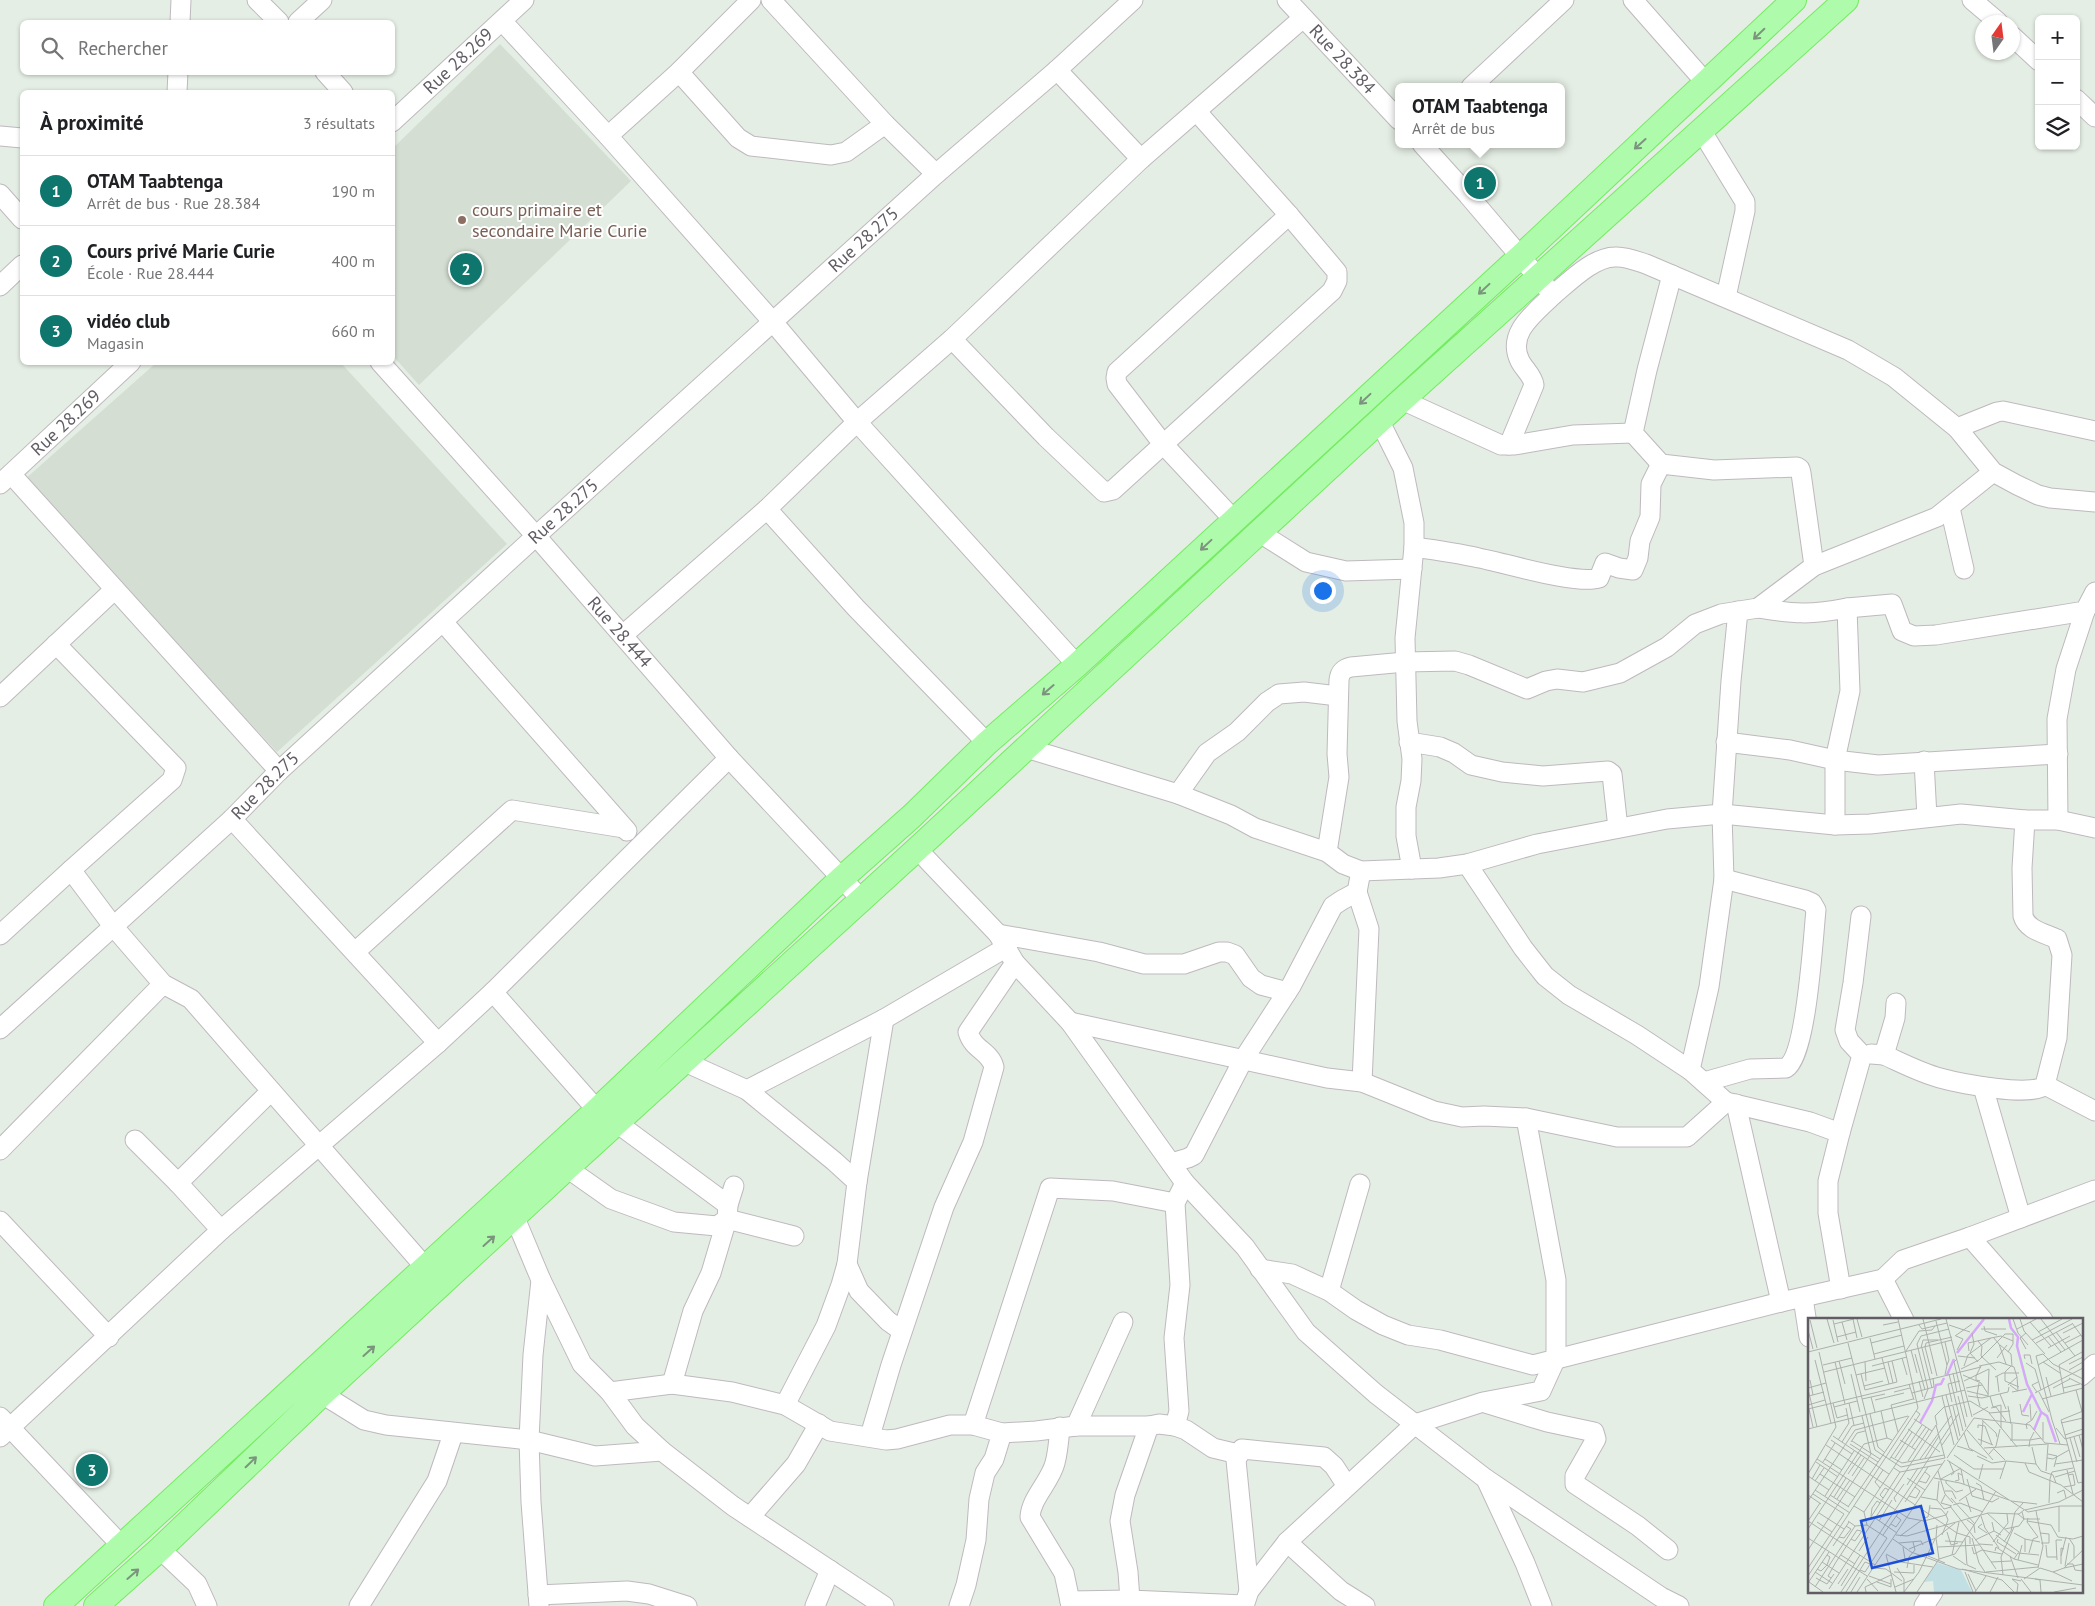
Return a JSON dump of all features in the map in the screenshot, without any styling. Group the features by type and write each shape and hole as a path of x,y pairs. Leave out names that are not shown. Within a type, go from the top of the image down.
{"main road":[{"path":"56,1606 596,1110 841,879 912,816 987,743 1077,665 1707,84 1794,0"},
{"path":"96,1606 160,1549 322,1394 862,900 1402,400 1846,0"}],"street":[{"path":"180,20 181,0"},
{"path":"257,0 277,20"},
{"path":"300,20 322,0"},
{"name":"Rue 28.269","path":"395,119 524,0"},
{"path":"608,136 679,72 751,0"},
{"path":"771,0 885,124 936,174"},
{"name":"Rue 28.384","path":"1287,0 1395,116"},
{"path":"1475,83 1564,0"},
{"path":"1633,0 1707,84"},
{"path":"1972,0 1990,15"},
{"name":"Rue 28.275","path":"0,1029 232,819 279,771 536,536 936,174 1057,70 1126,2"},
{"path":"623,635 767,509 857,422 952,339 1141,159 1303,18"},
{"path":"502,21 608,136 773,322 857,422 1077,665"},
{"path":"2020,43 2038,60"},
{"path":"1057,70 1141,159"},
{"path":"679,72 738,138 751,146 831,155 846,152 885,124"},
{"path":"328,75 341,90"},
{"path":"2084,101 2095,117"},
{"path":"952,339 1046,437 1104,492 1113,490 1332,291 1337,281 1337,272 1197,112"},
{"path":"1701,130 1745,202 1745,211 1726,297"},
{"path":"0,136 20,138"},
{"path":"1426,148 1553,295"},
{"path":"0,194 20,217"},
{"path":"1234,520 1163,444 1117,384 1116,378 1118,372 1289,215"},
{"path":"1509,445 1534,385 1532,378 1518,357 1518,333 1524,324 1553,295 1583,270 1604,259 1616,256 1639,261 1848,350 1894,377 1956,428 1993,472 2038,495 2066,501 2095,502"},
{"path":"0,286 20,267"},
{"path":"1633,434 1647,370 1672,275"},
{"name":"Rue 28.269","path":"5,479 128,365"},
{"name":"Rue 28.444","path":"383,365 536,536 729,758 862,900"},
{"path":"1402,400 1501,445 1573,435 1633,434 1661,464 1714,470 1797,467 1800,469 1814,566"},
{"path":"1956,428 2003,411 2095,431"},
{"path":"1380,422 1402,468 1414,523 1414,547 1405,638 1411,781 1406,806 1406,836 1412,869"},
{"path":"1414,547 1477,557 1576,579 1588,580 1599,578 1606,563 1619,568 1633,570 1638,558 1640,541 1650,517 1652,484 1661,464"},
{"path":"1758,608 1814,566 1937,517 1993,472"},
{"path":"5,479 114,590 279,771"},
{"path":"1950,508 1964,569"},
{"path":"767,509 856,608 987,743"},
{"path":"1260,533 1306,562 1314,564 1346,571 1412,569"},
{"path":"0,697 114,590"},
{"path":"2058,820 2056,719 2066,668 2085,611 2095,592"},
{"path":"1327,852 1339,777 1337,754 1340,673 1351,666 1455,661 1527,689 1546,680 1557,679 1583,682 1600,680 1620,673 1667,646 1695,624 1721,614 1758,608 1790,614 1823,613 1846,608 1892,604 1902,631 1914,636 1936,635 2085,611"},
{"path":"1835,825 1835,760 1850,691 1846,608"},
{"path":"1690,1070 1709,988 1724,879 1722,814 1726,742 1738,611"},
{"path":"443,622 624,828 642,843"},
{"path":"0,935 172,780 176,768 56,644"},
{"path":"1178,794 1207,753 1237,732 1267,702 1279,694 1304,692 1338,696"},
{"path":"1410,742 1440,747 1454,753 1471,765 1502,772 1543,776 1608,771 1612,774 1618,828"},
{"path":"1726,742 1790,750 1835,760 1888,765 1924,761 2058,754"},
{"path":"1026,748 1178,794 1231,815 1256,828 1327,852 1343,864 1361,871 1440,868 1467,864 1537,844 1618,828 1667,819 1722,814 1835,825 1870,824 1961,814 2024,820 2058,820 2095,828"},
{"path":"122,1546 3,1427 109,1336 222,1230 438,1043 494,992 729,758"},
{"path":"1924,761 1927,817"},
{"path":"355,952 512,810 624,828"},
{"path":"232,819 438,1043"},
{"path":"1861,916 1854,983 1845,1030 1849,1041 1862,1055 1884,1055 1940,1078 1983,1087 2030,1092 2042,1089 2045,1086 2057,1038 2062,955 2057,939 2030,928 2025,923 2023,916 2024,820"},
{"path":"917,849 1007,948 1070,1022 1186,1183 1245,1247 1306,1332 1376,1394 1486,1480 1679,1606"},
{"path":"1467,864 1523,948 1545,976 1569,995 1637,1035 1690,1070 1731,1103 1810,1122 1840,1133"},
{"path":"71,870 113,926 163,984 191,1000 425,1268"},
{"path":"1361,871 1357,892 1369,929 1362,1082"},
{"path":"1704,1082 1750,1068 1786,1068 1792,1062 1806,1011 1816,910 1812,902 1724,879"},
{"path":"1171,1163 1194,1155 1243,1060 1287,992 1333,906 1357,892"},
{"path":"870,1436 902,1331 944,1207 973,1142 994,1066 992,1060 970,1041 968,1032 1007,948"},
{"path":"747,1090 884,1019 1007,948 1099,952 1144,964 1184,964 1219,952 1227,952 1235,955 1250,978 1261,985 1287,992"},
{"path":"0,1150 163,984"},
{"path":"494,992 596,1110"},
{"path":"1884,1055 1896,1003"},
{"path":"785,1405 826,1326 847,1264 857,1182 884,1019"},
{"path":"1070,1022 1327,1078 1362,1082 1434,1111 1462,1117 1526,1118 1617,1137 1688,1137 1731,1103"},
{"path":"1841,1289 1832,1242 1828,1205 1828,1181 1862,1055"},
{"path":"685,1062 747,1090 857,1182"},
{"path":"2045,1086 2095,1111"},
{"path":"1983,1087 2021,1218"},
{"path":"178,1183 271,1091"},
{"path":"1731,1103 1781,1302"},
{"path":"1246,1600 1287,1542 1415,1424 1483,1402 1541,1391 1556,1358 1557,1306 1553,1256 1526,1118"},
{"path":"618,1123 728,1212 794,1236"},
{"path":"135,1140 222,1230"},
{"path":"567,1168 611,1199 674,1222 716,1226 728,1212"},
{"path":"1175,1426 1178,1411 1174,1338 1180,1285 1175,1203 1186,1183"},
{"path":"1329,1290 1360,1184"},
{"path":"672,1384 693,1311 711,1273 734,1186"},
{"path":"973,1425 1050,1188 1113,1191 1175,1203"},
{"path":"1260,1269 1292,1274 1329,1290 1356,1310 1383,1325 1408,1335 1440,1340 1533,1364 1781,1302 1883,1279 1903,1260 2095,1190"},
{"path":"515,1218 541,1280 582,1364 610,1392 635,1426 662,1451 733,1506 884,1606"},
{"path":"0,1221 109,1336"},
{"path":"1970,1237 2041,1318"},
{"path":"847,1264 859,1291 888,1321 902,1331"},
{"path":"1883,1279 1903,1318"},
{"path":"541,1280 533,1355 530,1440 531,1502 538,1601 627,1591 649,1594 687,1606"},
{"path":"1803,1298 1808,1330"},
{"path":"1124,1322 1068,1427 1055,1464 1043,1490 1030,1507 1030,1517 1064,1573 1071,1603 1130,1600 1246,1600"},
{"path":"610,1392 672,1384 732,1392 785,1405 830,1431 886,1440 897,1439 950,1425 973,1425 1002,1432 1036,1431 1068,1427 1149,1426 1160,1424 1186,1430 1213,1448 1238,1454"},
{"path":"322,1394 364,1420 386,1426 530,1440 595,1456 662,1451"},
{"path":"1483,1402 1547,1422 1594,1432 1596,1439 1575,1476 1575,1484 1638,1526 1668,1550"},
{"path":"750,1517 796,1464 819,1424"},
{"path":"1130,1600 1120,1521 1125,1495 1149,1426"},
{"path":"959,1606 966,1585 976,1540 979,1499 985,1473 994,1459 1002,1432"},
{"path":"359,1606 437,1481 453,1434"},
{"path":"1246,1600 1236,1460 1242,1449 1324,1457 1334,1466 1347,1486"},
{"path":"1486,1480 1542,1606"},
{"path":"1287,1542 1341,1591 1365,1606"},
{"path":"160,1549 197,1584 207,1606"},
{"path":"815,1606 830,1570"},
{"path":"1924,1606 1932,1594"}],"shaded area":[{"path":"500,44 631,181 419,385 395,358 395,146"},
{"path":"154,365 343,365 507,544 277,752 24,480"}],"place":[{"name":"OTAM Taabtenga","path":"1480,183"},
{"name":"cours primaire et secondaire Marie Curie","path":"462,220"},
{"name":"Cours privé Marie Curie","path":"466,269"},
{"name":"vidéo club","path":"92,1470"}]}
